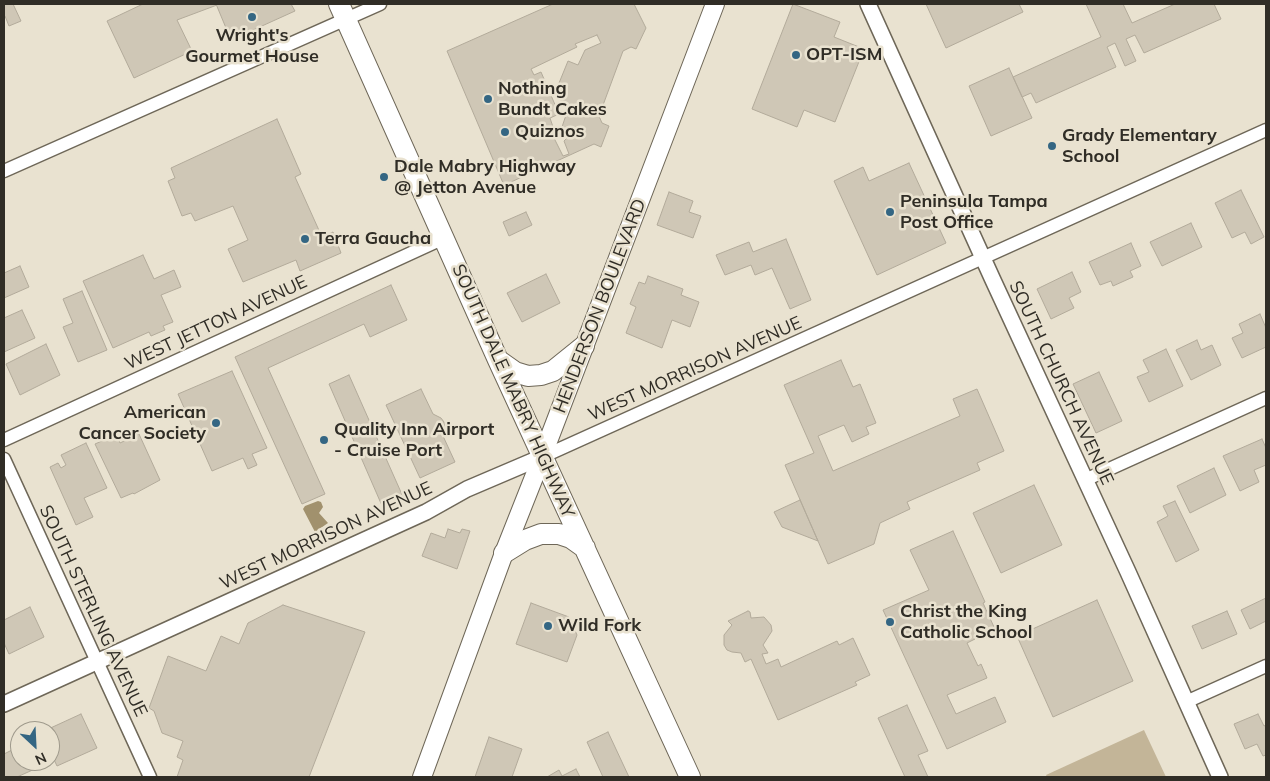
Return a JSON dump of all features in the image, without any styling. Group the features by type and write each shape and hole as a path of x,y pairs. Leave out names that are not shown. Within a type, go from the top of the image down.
{"main road":[{"name":"HENDERSON BOULEVARD","path":"422,777 504,553 715,4"},
{"name":"SOUTH DALE MABRY HIGHWAY","path":"342,11 542,458 690,777"},
{"path":"498,360 515,372 528,376 541,375 553,371 584,346"},
{"path":"504,553 526,540 541,534 559,534 572,538 585,548"}],"street":[{"path":"4,171 342,11 380,4"},
{"name":"SOUTH CHURCH AVENUE","path":"868,4 1220,777"},
{"name":"WEST MORRISON AVENUE","path":"4,704 426,512 467,489 542,458 680,396 1266,130"},
{"name":"WEST JETTON AVENUE","path":"4,440 444,238"},
{"path":"1085,480 1266,398"},
{"name":"SOUTH STERLING AVENUE","path":"4,459 150,777"},
{"path":"1186,702 1266,666"}],"shaded area":[{"path":"318,501 321,502 323,507 319,513 328,523 315,532 303,509 305,506"},
{"path":"1144,730 1166,777 1047,777 1046,775"}],"building":[{"path":"13,4 21,21 9,26 4,17 4,5"},
{"path":"143,4 217,5 177,20 192,51 134,78 107,21"},
{"name":"Wright's Gourmet House","path":"216,4 291,4 295,11 231,40"},
{"path":"553,4 634,4 646,28 636,49 631,47 623,51 599,116 602,123 609,126 601,147 594,144 511,182 513,187 506,190 447,51","holes":["597,35 601,43 585,50 578,65 568,61 557,88 563,91 560,99 568,109 562,127 567,138 564,141 569,154 563,156 552,134 555,133 550,118 559,114 541,72 534,75 531,69 577,47 575,44"]},
{"path":"793,4 840,22 834,37 864,49 835,122 804,110 797,127 752,109"},
{"path":"926,4 1019,4 1023,12 946,48"},
{"path":"1086,4 1123,4 1132,23 1175,4 1214,4 1221,19 1144,53 1135,35 1126,39 1136,61 1125,66 1115,43 1107,47 1116,67 1036,103 1031,93 1022,97 1013,77 1101,37"},
{"path":"1009,68 1032,118 991,136 969,86"},
{"path":"277,119 301,174 295,177 322,237 333,232 341,253 300,271 296,260 243,282 228,249 248,240 233,206 195,221 191,213 182,216 168,181 175,178 171,168"},
{"name":"Peninsula Tampa Post Office","path":"909,163 946,243 877,275 834,181 863,167 869,181"},
{"path":"1241,190 1264,237 1251,244 1245,232 1232,238 1215,203"},
{"path":"669,192 693,201 689,212 701,216 693,238 657,225"},
{"path":"526,212 532,225 509,236 503,222"},
{"path":"1191,223 1202,247 1162,266 1150,242"},
{"path":"786,239 811,300 790,309 772,268 755,275 751,265 725,275 716,255 749,242 753,252"},
{"path":"1131,243 1141,266 1130,271 1133,277 1113,286 1111,281 1100,285 1089,262"},
{"path":"143,255 154,279 174,270 181,287 161,295 173,322 163,326 165,330 151,336 149,332 113,348 83,281"},
{"path":"20,266 29,287 4,298 4,273"},
{"path":"1072,272 1081,292 1069,298 1074,308 1051,319 1037,289"},
{"path":"546,274 560,303 522,322 507,293"},
{"path":"648,276 683,289 681,295 699,302 690,327 672,320 662,348 626,333 636,307 630,304 639,282 645,284"},
{"path":"391,285 407,320 370,337 364,324 268,368 325,494 302,504 235,357"},
{"path":"82,291 107,350 78,362 63,327 73,323 63,299"},
{"path":"22,310 35,338 4,352 4,318"},
{"path":"1260,314 1266,328 1266,347 1242,358 1232,338 1243,333 1239,324"},
{"path":"1197,340 1201,350 1212,345 1221,365 1191,380 1176,350"},
{"path":"46,344 60,375 20,395 6,364"},
{"path":"1166,349 1183,386 1149,402 1137,377 1149,372 1143,360"},
{"path":"841,360 853,387 860,384 876,423 866,427 869,434 852,442 844,425 818,436 833,471 960,416 953,399 977,389 1004,451 977,463 980,470 907,502 910,509 880,523 874,544 828,564 785,465 814,453 784,385"},
{"path":"232,371 267,448 252,454 257,465 248,469 243,458 212,471 178,394"},
{"path":"1099,372 1122,421 1096,433 1073,384"},
{"path":"349,375 404,499 383,508 329,384"},
{"path":"421,389 433,414 444,422 445,431 443,436 455,462 420,478 386,405"},
{"path":"139,434 160,480 134,494 121,498 95,444 117,436 120,443"},
{"path":"1262,439 1266,448 1266,465 1254,470 1259,482 1240,491 1223,456"},
{"path":"86,443 107,488 84,498 93,517 76,525 50,467 58,463 61,468 66,465 61,455"},
{"path":"1214,468 1226,495 1190,513 1177,486"},
{"path":"1034,485 1062,545 1001,573 973,513"},
{"path":"800,500 818,541 782,527 774,512"},
{"path":"1175,501 1199,550 1176,562 1157,522 1168,516 1163,506"},
{"path":"448,529 460,533 462,529 470,531 457,569 422,556 431,533 445,538"},
{"path":"953,531 985,602 983,603 994,627 974,636 975,639 967,643 978,666 981,664 987,678 947,695 956,714 995,697 1006,722 947,749 883,610 929,590 910,550"},
{"path":"1266,598 1266,621 1250,629 1241,610"},
{"path":"1097,600 1133,681 1053,717 1017,636"},
{"name":"Wild Fork","path":"531,603 569,617 577,635 567,662 516,644"},
{"path":"283,605 365,632 309,777 177,777 183,760 177,757 183,741 162,733 154,711 149,708 168,656 206,671 221,636 239,644 248,623"},
{"path":"30,607 44,637 9,654 4,643 4,620"},
{"path":"748,611 751,618 764,617 771,625 772,631 763,645 768,653 762,654 766,664 778,659 781,667 837,641 839,645 853,638 870,675 855,682 857,685 778,720 751,659 745,662 741,653 727,650 724,645 724,635 732,625 728,621"},
{"path":"1227,611 1237,634 1202,649 1192,626"},
{"path":"907,705 928,751 918,755 928,777 905,777 878,718"},
{"path":"81,714 97,748 60,765 60,724"},
{"path":"1258,714 1264,726 1266,725 1266,755 1263,756 1257,744 1245,749 1234,724"},
{"path":"608,732 629,777 603,777 587,742"},
{"path":"489,737 522,749 512,777 475,777"},
{"path":"10,751 10,771 30,771 17,777 4,777 4,754"},
{"path":"576,769 580,777 547,777 559,770 562,776"}],"place":[{"name":"Wright's Gourmet House","path":"252,17"},
{"name":"OPT-ISM","path":"796,55"},
{"name":"Nothing Bundt Cakes","path":"488,99"},
{"name":"Quiznos","path":"505,132"},
{"name":"Grady Elementary School","path":"1052,146"},
{"name":"Dale Mabry Highway @ Jetton Avenue","path":"384,177"},
{"name":"Peninsula Tampa Post Office","path":"890,212"},
{"name":"Terra Gaucha","path":"305,239"},
{"name":"American Cancer Society","path":"216,423"},
{"name":"Quality Inn Airport - Cruise Port","path":"324,440"},
{"name":"Christ the King Catholic School","path":"890,622"},
{"name":"Wild Fork","path":"548,626"}]}
